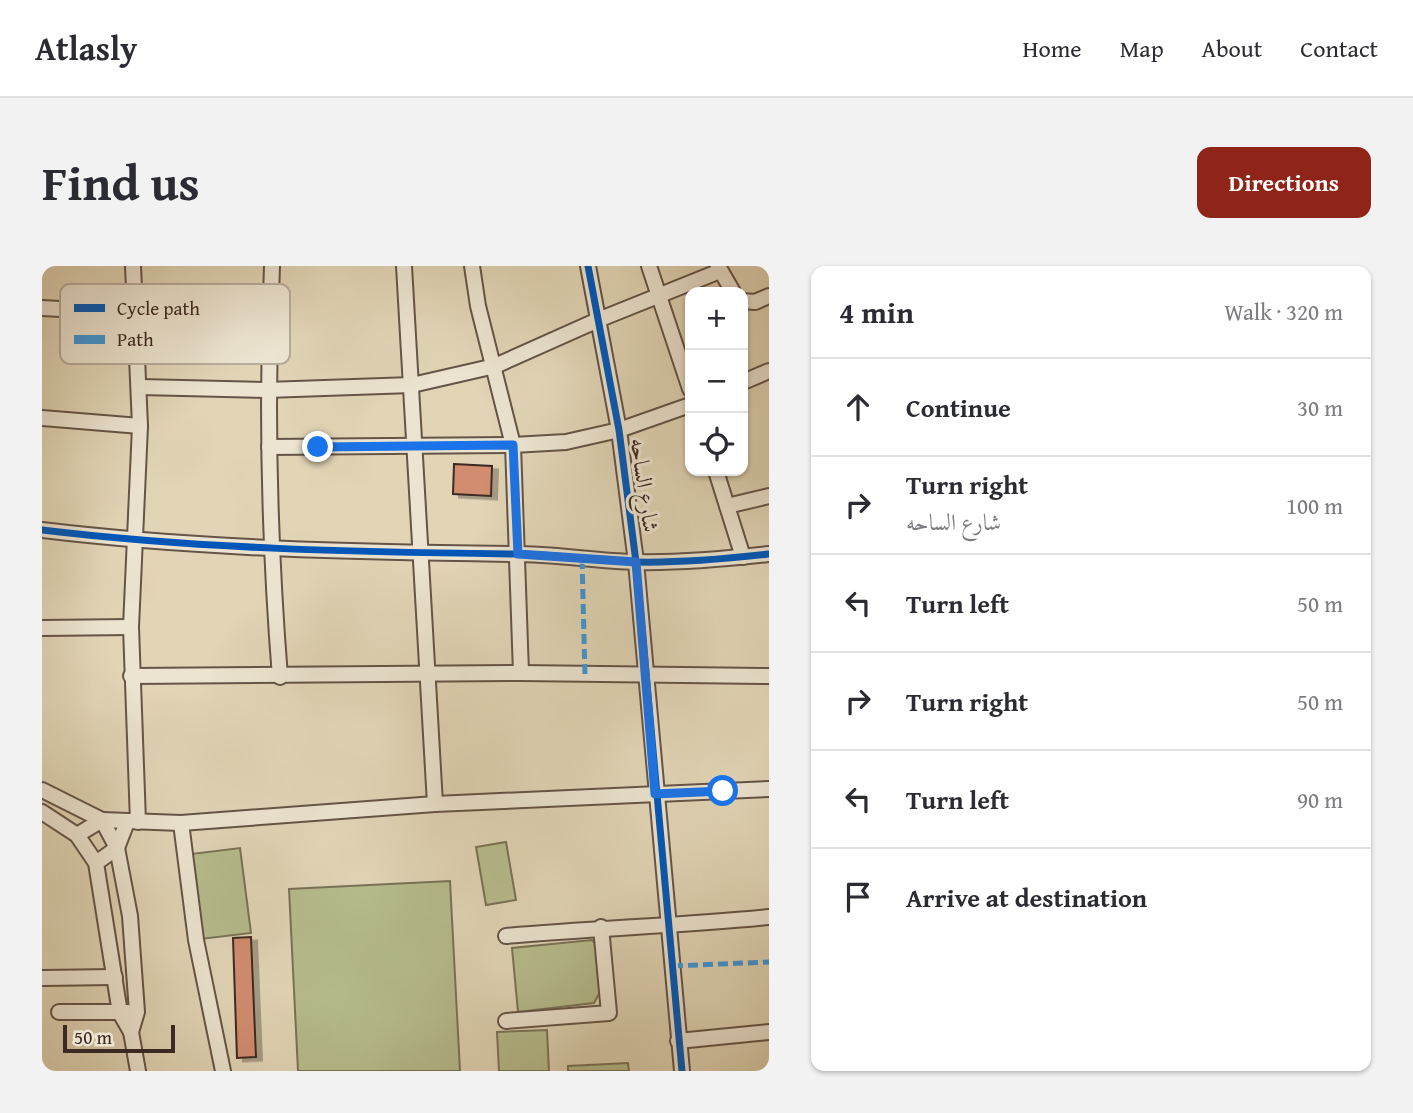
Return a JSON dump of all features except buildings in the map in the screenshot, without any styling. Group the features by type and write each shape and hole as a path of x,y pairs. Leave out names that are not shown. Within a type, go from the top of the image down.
{"street":[{"path":"133,266 134,284"},
{"path":"271,284 272,266"},
{"path":"404,266 435,804"},
{"path":"472,266 478,306 513,445 521,673"},
{"name":"شارع الساحه","path":"588,266 619,430 636,562 681,1071"},
{"path":"649,266 685,374"},
{"path":"140,387 267,390 412,386 495,366 598,320 659,297 719,268 730,287"},
{"path":"748,301 755,302 769,296"},
{"path":"42,308 60,309"},
{"path":"96,863 117,848 132,822 132,541 140,426 138,364"},
{"path":"268,364 269,547 280,677"},
{"path":"748,380 769,371"},
{"path":"269,447 513,445 566,442 619,430 685,407"},
{"path":"42,418 140,426"},
{"path":"718,476 743,557"},
{"path":"727,506 769,496"},
{"path":"42,530 132,541 419,554 518,554 636,562 769,554"},
{"path":"42,628 131,627"},
{"path":"131,676 280,677 426,673 769,676"},
{"path":"42,790 102,820 181,823 435,804 769,789"},
{"path":"42,812 77,835 96,863 120,1013 131,1032 138,1071"},
{"path":"77,835 102,820"},
{"path":"102,820 117,848 130,916 138,1012 131,1032"},
{"path":"181,823 197,940 223,1071"},
{"path":"506,936 601,927 670,927 769,917"},
{"path":"506,1021 609,1013 601,927"},
{"path":"42,978 115,977"},
{"path":"59,1012 138,1012"},
{"path":"678,1041 769,1032"}],"green space":[{"path":"506,842 516,900 486,905 476,847"},
{"path":"240,848 251,933 201,939 191,854"},
{"path":"450,881 460,1071 298,1071 289,889"},
{"path":"592,940 598,946 599,994 594,1003 518,1012 512,948"},
{"path":"547,1030 549,1071 499,1071 497,1032"},
{"path":"628,1063 629,1071 568,1071 568,1066"}],"marked path":[{"path":"582,559 585,675"},
{"path":"673,966 769,962"}],"cycle path":[{"path":"588,266 619,430 636,562 682,1071"},
{"path":"42,530 219,545 337,551 529,554 636,562 769,554"}],"route":[{"path":"318,447 513,445 518,554 636,562 655,794 723,791"}]}
